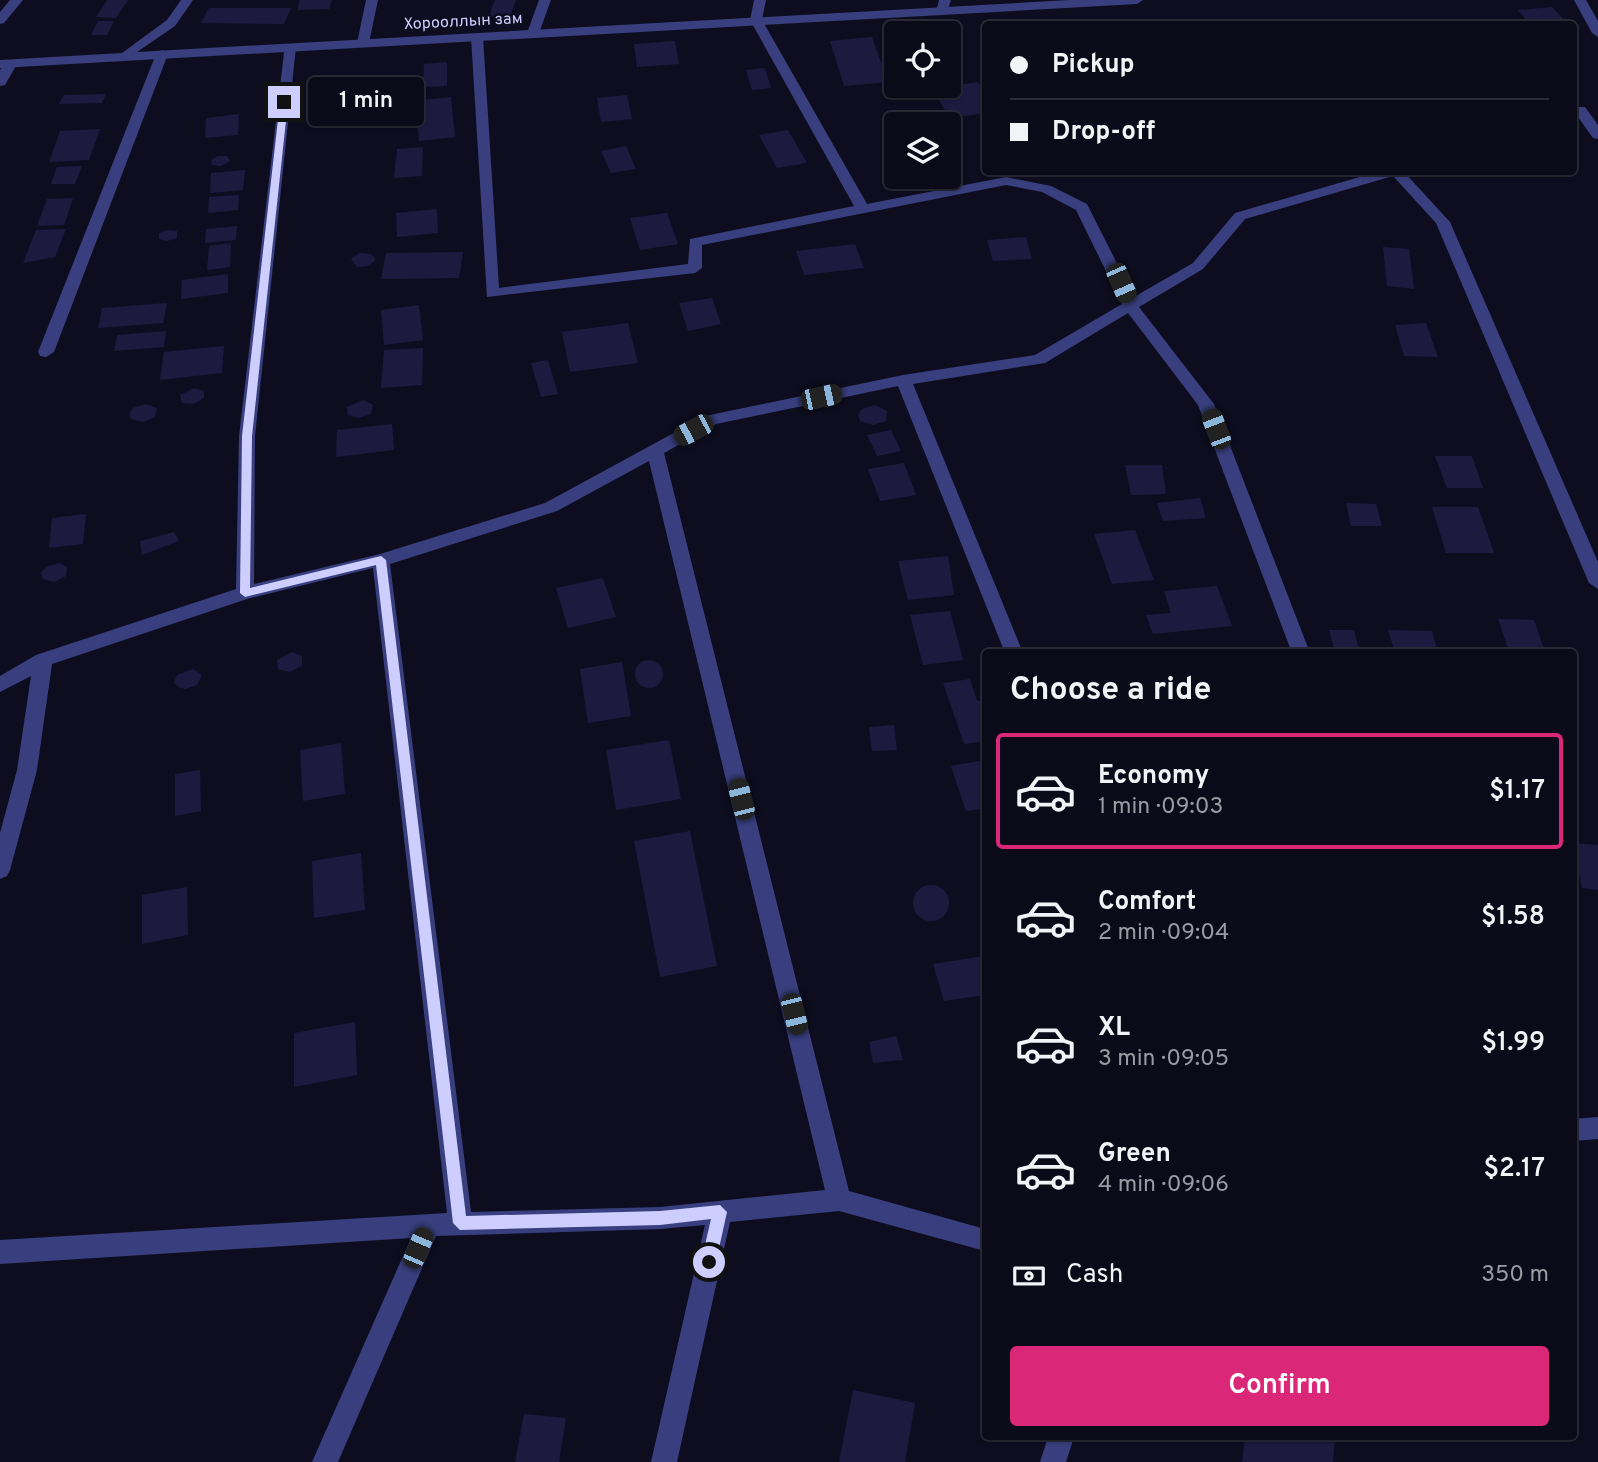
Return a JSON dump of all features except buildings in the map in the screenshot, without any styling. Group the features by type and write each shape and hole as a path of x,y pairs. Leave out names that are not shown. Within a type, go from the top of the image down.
{"street":[{"path":"0,20 17,0"},
{"path":"121,57 149,41 172,23 187,0"},
{"path":"363,43 372,0"},
{"path":"533,33 545,0"},
{"path":"760,0 756,20 862,208"},
{"name":"Хорооллын зам","path":"5,64 756,20 944,6 1137,0"},
{"path":"1580,0 1598,33"},
{"path":"477,37 492,294 695,268 695,242 1006,181 1046,189 1082,207 1130,305 1206,404 1299,649"},
{"path":"245,593 247,436 290,47"},
{"path":"46,352 162,54"},
{"path":"0,82 5,64"},
{"path":"1577,111 1598,108"},
{"path":"1577,111 1598,135"},
{"path":"0,685 43,660 245,593 381,560 551,507 711,420 903,380 1039,359 1198,266 1240,216 1380,175"},
{"path":"1400,175 1443,222 1598,583"},
{"path":"903,380 1012,649"},
{"path":"655,450 839,1200"},
{"path":"381,560 460,1223"},
{"path":"0,870 27,769 43,660"},
{"path":"1577,1130 1598,1128"},
{"path":"0,1252 429,1224 660,1218 839,1200 982,1239"},
{"path":"664,1462 720,1212"},
{"path":"325,1462 429,1224"},
{"path":"1053,1462 1060,1440"}],"route":[{"path":"284,102 247,436 245,593 381,560 460,1223 660,1218 720,1212 709,1262"}]}
